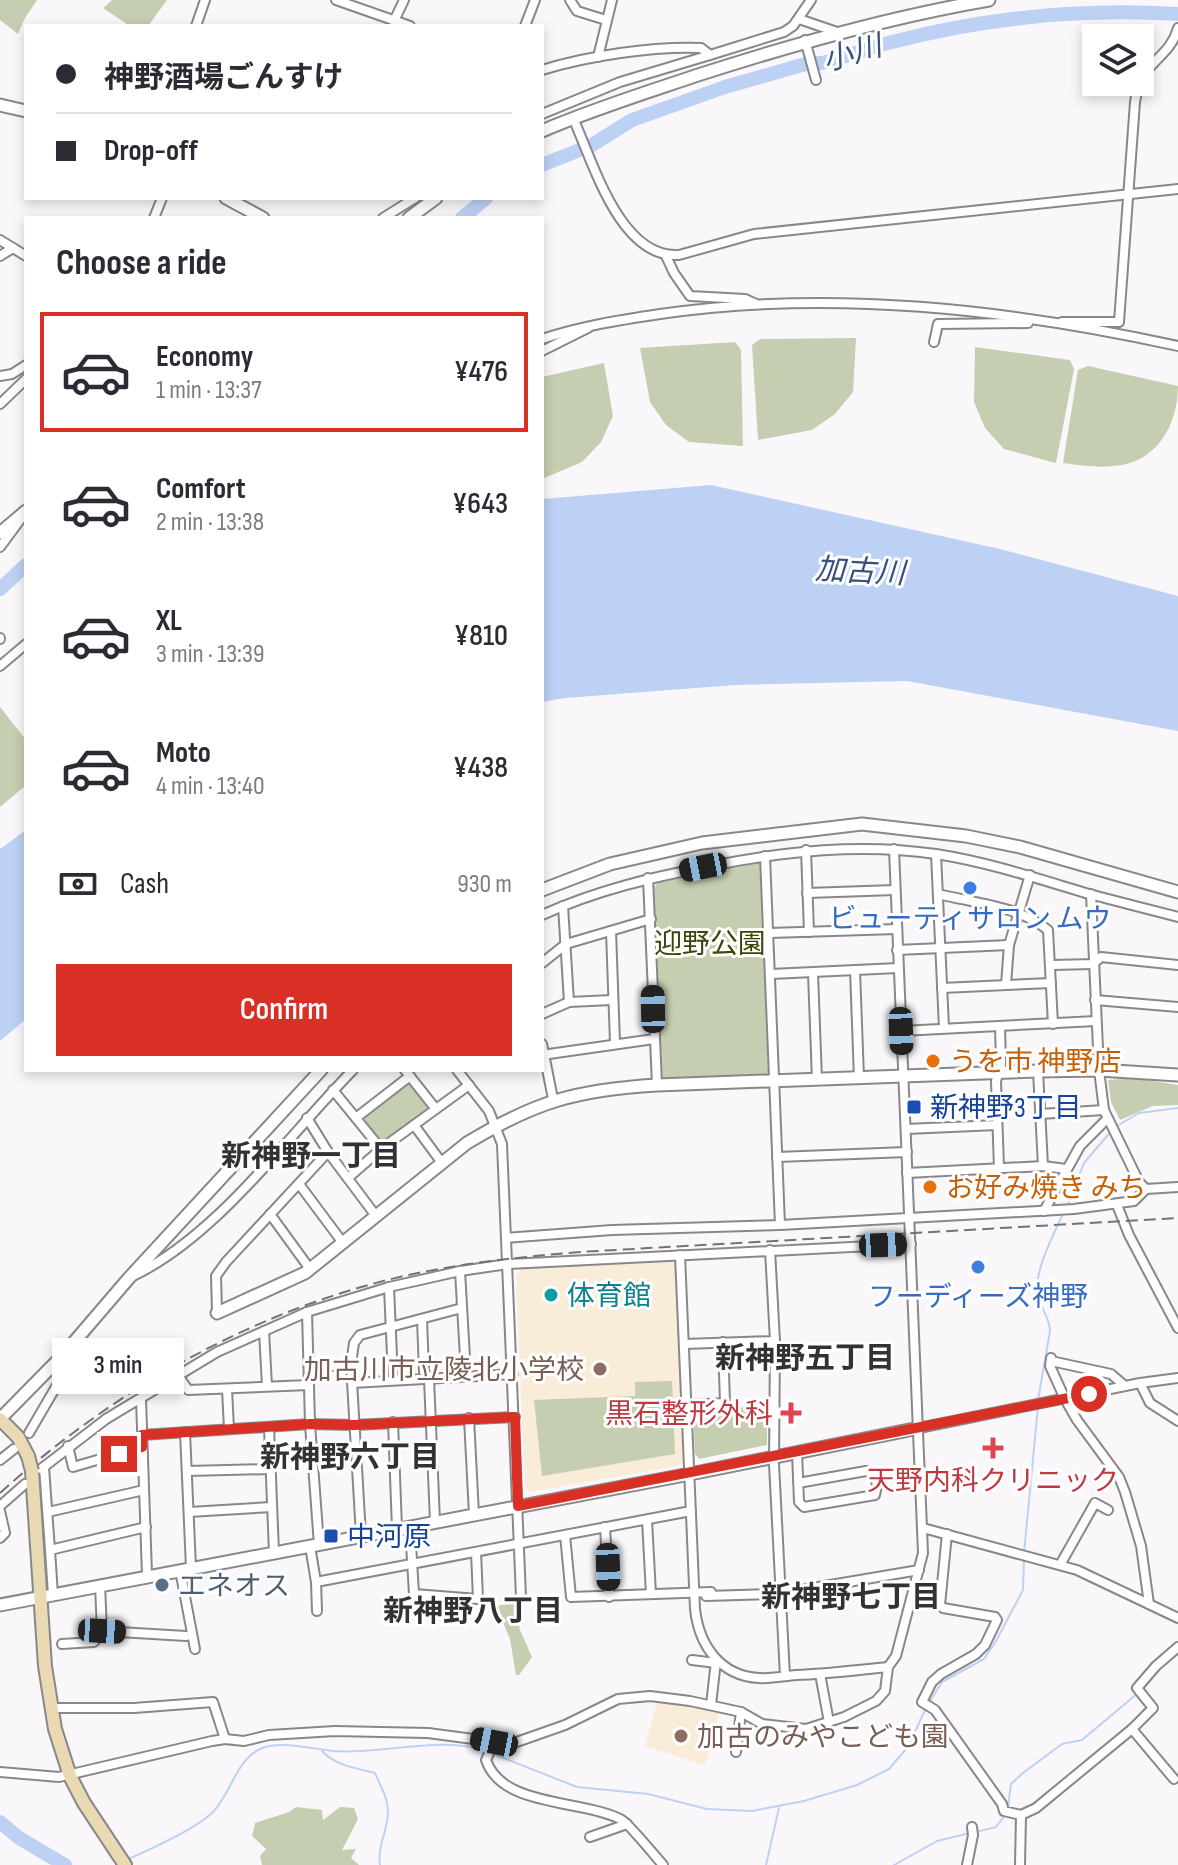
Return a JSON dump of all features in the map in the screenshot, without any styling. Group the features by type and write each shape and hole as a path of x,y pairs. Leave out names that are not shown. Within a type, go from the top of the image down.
{"main road":[{"path":"0,1419 18,1437 39,1469 47,1596 45,1666 62,1754 84,1803 122,1861"}],"street":[{"path":"197,24 205,0"},
{"path":"336,0 404,24"},
{"path":"394,21 404,0"},
{"path":"526,24 535,0"},
{"path":"570,0 577,11 606,20"},
{"path":"598,57 612,0"},
{"path":"544,113 620,82 784,32 799,19 811,0"},
{"path":"544,130 805,40 930,10 989,0"},
{"path":"799,19 837,32"},
{"path":"1154,62 1173,44 1178,28"},
{"path":"805,40 816,80"},
{"path":"544,70 598,57 692,48 703,48 710,55"},
{"path":"934,342 938,324 1074,320 1119,322 1136,96"},
{"path":"0,105 24,111"},
{"path":"573,118 620,220 642,242 666,256 690,296 745,299 757,304"},
{"path":"666,256 754,234 1178,189"},
{"path":"230,200 259,216"},
{"path":"386,216 412,200"},
{"path":"412,216 433,200"},
{"path":"0,240 24,255"},
{"path":"0,256 13,248"},
{"path":"544,350 602,323 757,304 850,303 1001,314 1121,333 1178,346"},
{"path":"544,338 589,327"},
{"path":"0,376 12,374 24,366"},
{"path":"0,404 24,381"},
{"path":"0,533 24,514"},
{"path":"0,547 24,515"},
{"path":"0,666 24,646"},
{"path":"544,889 610,864 702,843 862,824 966,836 1020,847 1178,892"},
{"path":"0,1772 70,1776 225,1739 244,1741 269,1735 349,1731 428,1733 511,1744 544,1733 618,1699 670,1697 741,1712 762,1724 806,1729 844,1717 876,1701 885,1691 888,1667 896,1656 923,1553 894,849"},
{"path":"544,914 648,878 765,856 806,850 894,849 936,854 1030,875 1178,917"},
{"path":"806,850 809,932"},
{"path":"936,854 944,1028"},
{"path":"765,856 780,1225"},
{"path":"1006,985 1009,945 1030,875"},
{"path":"648,878 657,1085"},
{"path":"807,893 895,890"},
{"path":"938,894 1018,914 1048,930 1053,1024"},
{"path":"1091,894 1099,1070 1106,1115 1139,1182 1146,1189"},
{"path":"563,906 569,1002"},
{"path":"544,961 566,944 651,919"},
{"path":"769,933 897,929"},
{"path":"611,931 615,1043"},
{"path":"897,950 1009,945"},
{"path":"1052,965 1093,964 1101,957 1178,965"},
{"path":"771,974 898,968"},
{"path":"855,970 859,1078"},
{"path":"813,973 817,1080"},
{"path":"942,988 1051,983"},
{"path":"544,1013 569,1002 612,1000"},
{"path":"1095,1000 1178,1007"},
{"path":"901,1031 1096,1021"},
{"path":"999,1168 1000,1026"},
{"path":"544,1055 654,1039"},
{"path":"544,1059 553,1099"},
{"path":"328,1152 216,1276 217,1313 310,1269 467,1143 496,1125 553,1099 609,1088 657,1085 1038,1071 1099,1070 1178,1075"},
{"path":"1038,1071 1043,1166"},
{"path":"0,1419 63,1355 129,1278 319,1072"},
{"path":"129,1278 149,1268 210,1223 351,1072"},
{"path":"459,1072 489,1111 502,1144 521,1597"},
{"path":"357,1117 408,1073 435,1108"},
{"path":"348,1178 381,1149 469,1085"},
{"path":"333,1090 381,1149"},
{"path":"1040,1114 1106,1115"},
{"path":"1044,1211 1080,1146 1106,1115"},
{"path":"307,1118 328,1152 376,1216"},
{"path":"414,1125 442,1163"},
{"path":"906,1129 997,1125"},
{"path":"777,1157 907,1152"},
{"path":"907,1173 1043,1166 1066,1169"},
{"path":"299,1184 343,1243"},
{"path":"506,1238 612,1230 780,1225 1074,1209 1117,1205 1137,1200 1146,1189 1178,1187"},
{"path":"1117,1205 1129,1235 1178,1328"},
{"path":"270,1214 310,1269"},
{"path":"47,1596 50,1550 48,1512 39,1469 106,1419 217,1352 307,1312 389,1287 508,1264 911,1244"},
{"path":"770,1250 775,1341 774,1457 785,1676"},
{"path":"680,1255 694,1593 697,1627 716,1662 711,1705"},
{"path":"460,1271 466,1375"},
{"path":"389,1287 393,1379"},
{"path":"361,1536 351,1364 354,1343 360,1335 462,1308"},
{"path":"307,1312 317,1611"},
{"path":"422,1319 424,1372 429,1378 435,1522"},
{"path":"264,1331 267,1386"},
{"path":"684,1344 775,1341"},
{"path":"687,1405 725,1403 723,1342"},
{"path":"29,1433 67,1368 63,1355"},
{"path":"1125,1386 1111,1374 1051,1359 1050,1366 1077,1420 1119,1477 1141,1546 1149,1604"},
{"path":"309,1368 351,1364"},
{"path":"352,1383 513,1374"},
{"path":"178,1375 188,1390 309,1385"},
{"path":"0,1605 1178,1378"},
{"path":"1140,1383 1150,1403 1178,1421"},
{"path":"227,1389 229,1429"},
{"path":"141,1399 147,1575"},
{"path":"142,1435 310,1424 354,1425 515,1417"},
{"path":"469,1418 474,1515"},
{"path":"393,1422 414,1594 478,1599 476,1552"},
{"path":"269,1427 274,1553"},
{"path":"185,1432 189,1512 186,1569 195,1649"},
{"path":"68,1446 73,1467 142,1447"},
{"path":"0,1460 14,1449"},
{"path":"797,1452 798,1483 799,1502 804,1507 875,1495 877,1486 875,1474 866,1471 798,1483"},
{"path":"187,1471 270,1469"},
{"path":"0,1538 5,1533 0,1508 25,1484"},
{"path":"48,1512 144,1490"},
{"path":"1060,1565 1095,1503 1108,1510"},
{"path":"189,1512 272,1507"},
{"path":"316,1582 691,1511"},
{"path":"647,1520 651,1594"},
{"path":"50,1550 146,1527"},
{"path":"605,1527 609,1597"},
{"path":"923,1528 1077,1570 1178,1618"},
{"path":"947,1534 940,1605 997,1620 985,1645 932,1682 922,1702 935,1710 1002,1804 1012,1813 1020,1865"},
{"path":"565,1535 570,1596 721,1592"},
{"path":"706,1596 782,1593 919,1570"},
{"path":"67,1646 94,1642 102,1631 100,1585"},
{"path":"102,1631 186,1636"},
{"path":"1012,1813 1036,1808 1132,1729 1153,1708 1137,1688 1178,1647"},
{"path":"692,1660 716,1662 750,1677 888,1667"},
{"path":"820,1674 829,1722"},
{"path":"51,1708 134,1708 213,1702 225,1739"},
{"path":"736,1752 741,1712"},
{"path":"1132,1729 1177,1779"},
{"path":"494,1742 486,1760 492,1773 502,1783 520,1793 624,1820 663,1865"},
{"path":"590,1837 627,1824"},
{"path":"967,1865 973,1831"}],"shaded area":[{"name":"加古川市立陵北小学校","path":"668,1260 677,1264 684,1461 681,1465 530,1492 525,1487 516,1277 522,1268"},
{"name":"加古のみやこども園","path":"658,1699 720,1710 705,1765 645,1746"}],"green space":[{"path":"0,0 37,0 18,34 0,20"},
{"path":"112,0 167,0 149,24 127,24 103,8"},
{"path":"856,338 853,392 835,414 812,430 758,440 752,345 760,339"},
{"path":"735,342 741,350 743,446 689,442 666,425 650,402 640,348"},
{"path":"975,347 1070,360 1074,369 1056,463 1004,449 985,428 974,402"},
{"path":"604,363 613,416 601,442 582,462 544,478 544,377"},
{"path":"1088,366 1178,386 1169,428 1162,440 1141,458 1128,464 1107,467 1063,463 1078,370"},
{"path":"0,707 24,737 24,787 0,807"},
{"name":"迎野公園","path":"760,863 769,1075 662,1080 653,888 658,883"},
{"path":"1135,1078 1178,1085 1178,1105 1153,1106 1120,1120 1111,1102 1108,1080"},
{"path":"409,1082 430,1104 428,1111 386,1143 380,1142 365,1122 365,1116"},
{"path":"672,1381 675,1454 542,1476 534,1400 635,1396 635,1382"},
{"path":"767,1406 767,1445 699,1459 695,1454 693,1413 697,1409"},
{"path":"514,1603 520,1630 532,1657 519,1675 516,1675 510,1639 496,1606"},
{"path":"296,1807 322,1810 323,1820 340,1807 354,1808 358,1819 342,1850 356,1849 351,1858 359,1865 262,1865 260,1856 266,1849 252,1836 255,1823"}],"water":[{"name":"加古川","path":"711,485 1000,549 1178,596 1178,731 907,681 735,685 544,702 544,499"},
{"path":"24,831 24,1021 0,1041 0,849"}],"waterway":[{"name":"小川","path":"544,164 592,145 632,120 725,87 883,44 962,27 1034,17 1106,12 1178,14"},
{"name":"小川","path":"464,216 484,200"},
{"name":"小川","path":"0,589 24,567"},
{"path":"1117,1126 1139,1113 1178,1108"},
{"path":"1067,1206 1084,1163 1112,1130"},
{"path":"1038,1400 1050,1331 1038,1296 1038,1277 1045,1253 1064,1212"},
{"path":"1024,1553 1038,1406"},
{"path":"929,1703 942,1682 984,1659 996,1641 1023,1590 1024,1560"},
{"path":"1143,1689 1162,1666"},
{"path":"1008,1807 1011,1784 1023,1773 1062,1744 1082,1740 1138,1693"},
{"path":"491,1753 577,1787 648,1794 707,1809 752,1811 804,1801 857,1785 889,1769 908,1747 926,1708"},
{"path":"126,1860 195,1826 212,1813 245,1762 252,1754 268,1746 351,1751 451,1745 485,1751"},
{"path":"322,1751 340,1763 375,1773 388,1812 380,1865"},
{"path":"766,1865 779,1808"},
{"path":"976,1832 996,1827 1006,1814"},
{"path":"0,1822 19,1838 65,1865"},
{"path":"894,1865 937,1841 970,1833"}],"railway":[{"path":"0,1493 90,1420 188,1359 240,1332 294,1310 404,1276 491,1261 580,1252 1178,1218"}],"place":[{"name":"ビューティサロン ムウ","path":"970,888"},
{"name":"うを市 神野店","path":"933,1061"},
{"name":"新神野3丁目","path":"914,1107"},
{"name":"お好み焼き みち","path":"930,1187"},
{"name":"フーディーズ神野","path":"978,1267"},
{"name":"体育館","path":"551,1295"},
{"name":"加古川市立陵北小学校","path":"600,1369"},
{"name":"黒石整形外科","path":"791,1413"},
{"name":"天野内科クリニック","path":"993,1448"},
{"name":"中河原","path":"331,1536"},
{"name":"エネオス","path":"162,1585"},
{"name":"加古のみやこども園","path":"681,1736"}],"district":[{"name":"新神野一丁目","path":"311,1156"},
{"name":"新神野五丁目","path":"805,1358"},
{"name":"新神野六丁目","path":"350,1457"},
{"name":"新神野七丁目","path":"851,1597"},
{"name":"新神野八丁目","path":"473,1611"}],"route":[{"path":"119,1454 142,1447 142,1435 310,1424 354,1425 515,1417 518,1506 1089,1394"}]}
